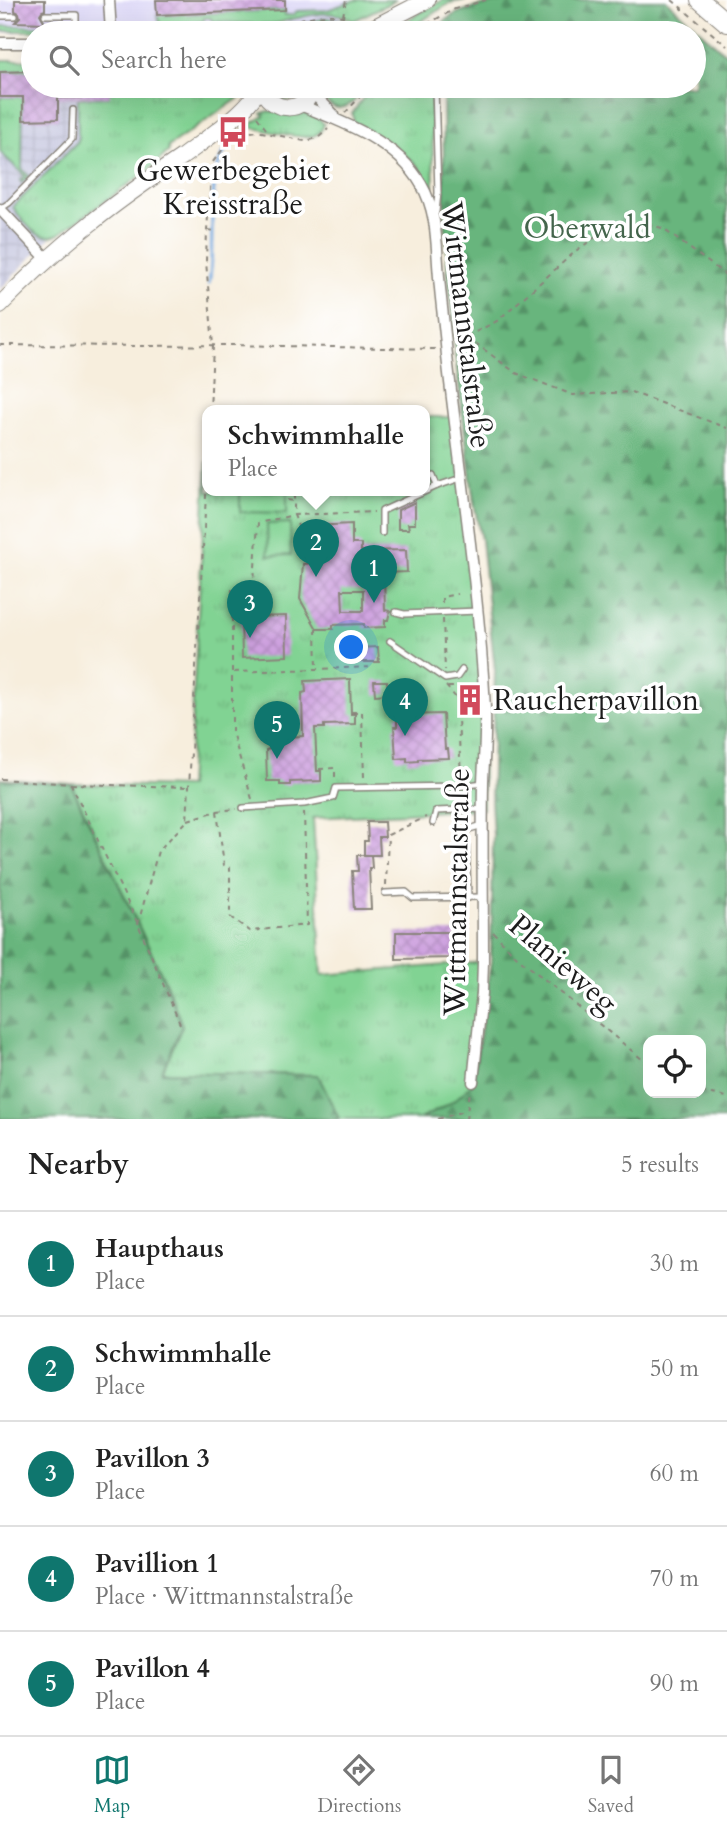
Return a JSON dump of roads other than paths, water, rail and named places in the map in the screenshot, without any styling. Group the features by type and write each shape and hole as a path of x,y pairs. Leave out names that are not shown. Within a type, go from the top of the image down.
{"main road":[{"path":"700,0 727,23"}],"street":[{"path":"109,0 110,21"},
{"path":"379,21 427,0"},
{"path":"0,43 21,43"},
{"path":"0,305 47,259 92,222 221,128 252,98"},
{"path":"267,98 275,105"},
{"path":"221,128 267,106 292,107 308,98"},
{"name":"Wittmannstalstraße","path":"321,98 339,120"},
{"name":"Wittmannstalstraße","path":"300,104 339,120 390,149 410,167 430,202 435,222 438,276 478,611 485,712 482,993 473,1082"},
{"path":"0,209 47,259"}],"lane":[{"path":"45,15 76,15 76,21"},
{"path":"0,16 15,16"},
{"path":"435,98 438,193 435,222"},
{"path":"0,209 72,139 72,110"},
{"path":"433,475 437,486"},
{"path":"430,489 461,478"},
{"path":"382,533 382,511 415,496"},
{"path":"396,611 404,614 478,611"},
{"path":"390,641 445,679 457,677 462,670"},
{"path":"243,808 303,804 333,798 336,788 461,786 483,783"},
{"path":"433,823 436,811 483,809"},
{"path":"468,898 466,830 483,825"},
{"path":"385,893 406,892 413,898 483,897"}],"waterway":[{"path":"209,283 216,173 221,157 229,146 242,136"}],"place":[{"name":"Gewerbegebiet Kreisstraße","path":"233,132"},
{"name":"Schwimmhalle","path":"316,577"},
{"name":"Haupthaus","path":"374,603"},
{"name":"Pavillon 3","path":"250,638"},
{"name":"Raucherpavillon","path":"470,700"},
{"name":"Pavillion 1","path":"405,736"},
{"name":"Pavillon 4","path":"277,759"}],"park label":[{"name":"Oberwald","path":"587,228"}]}
